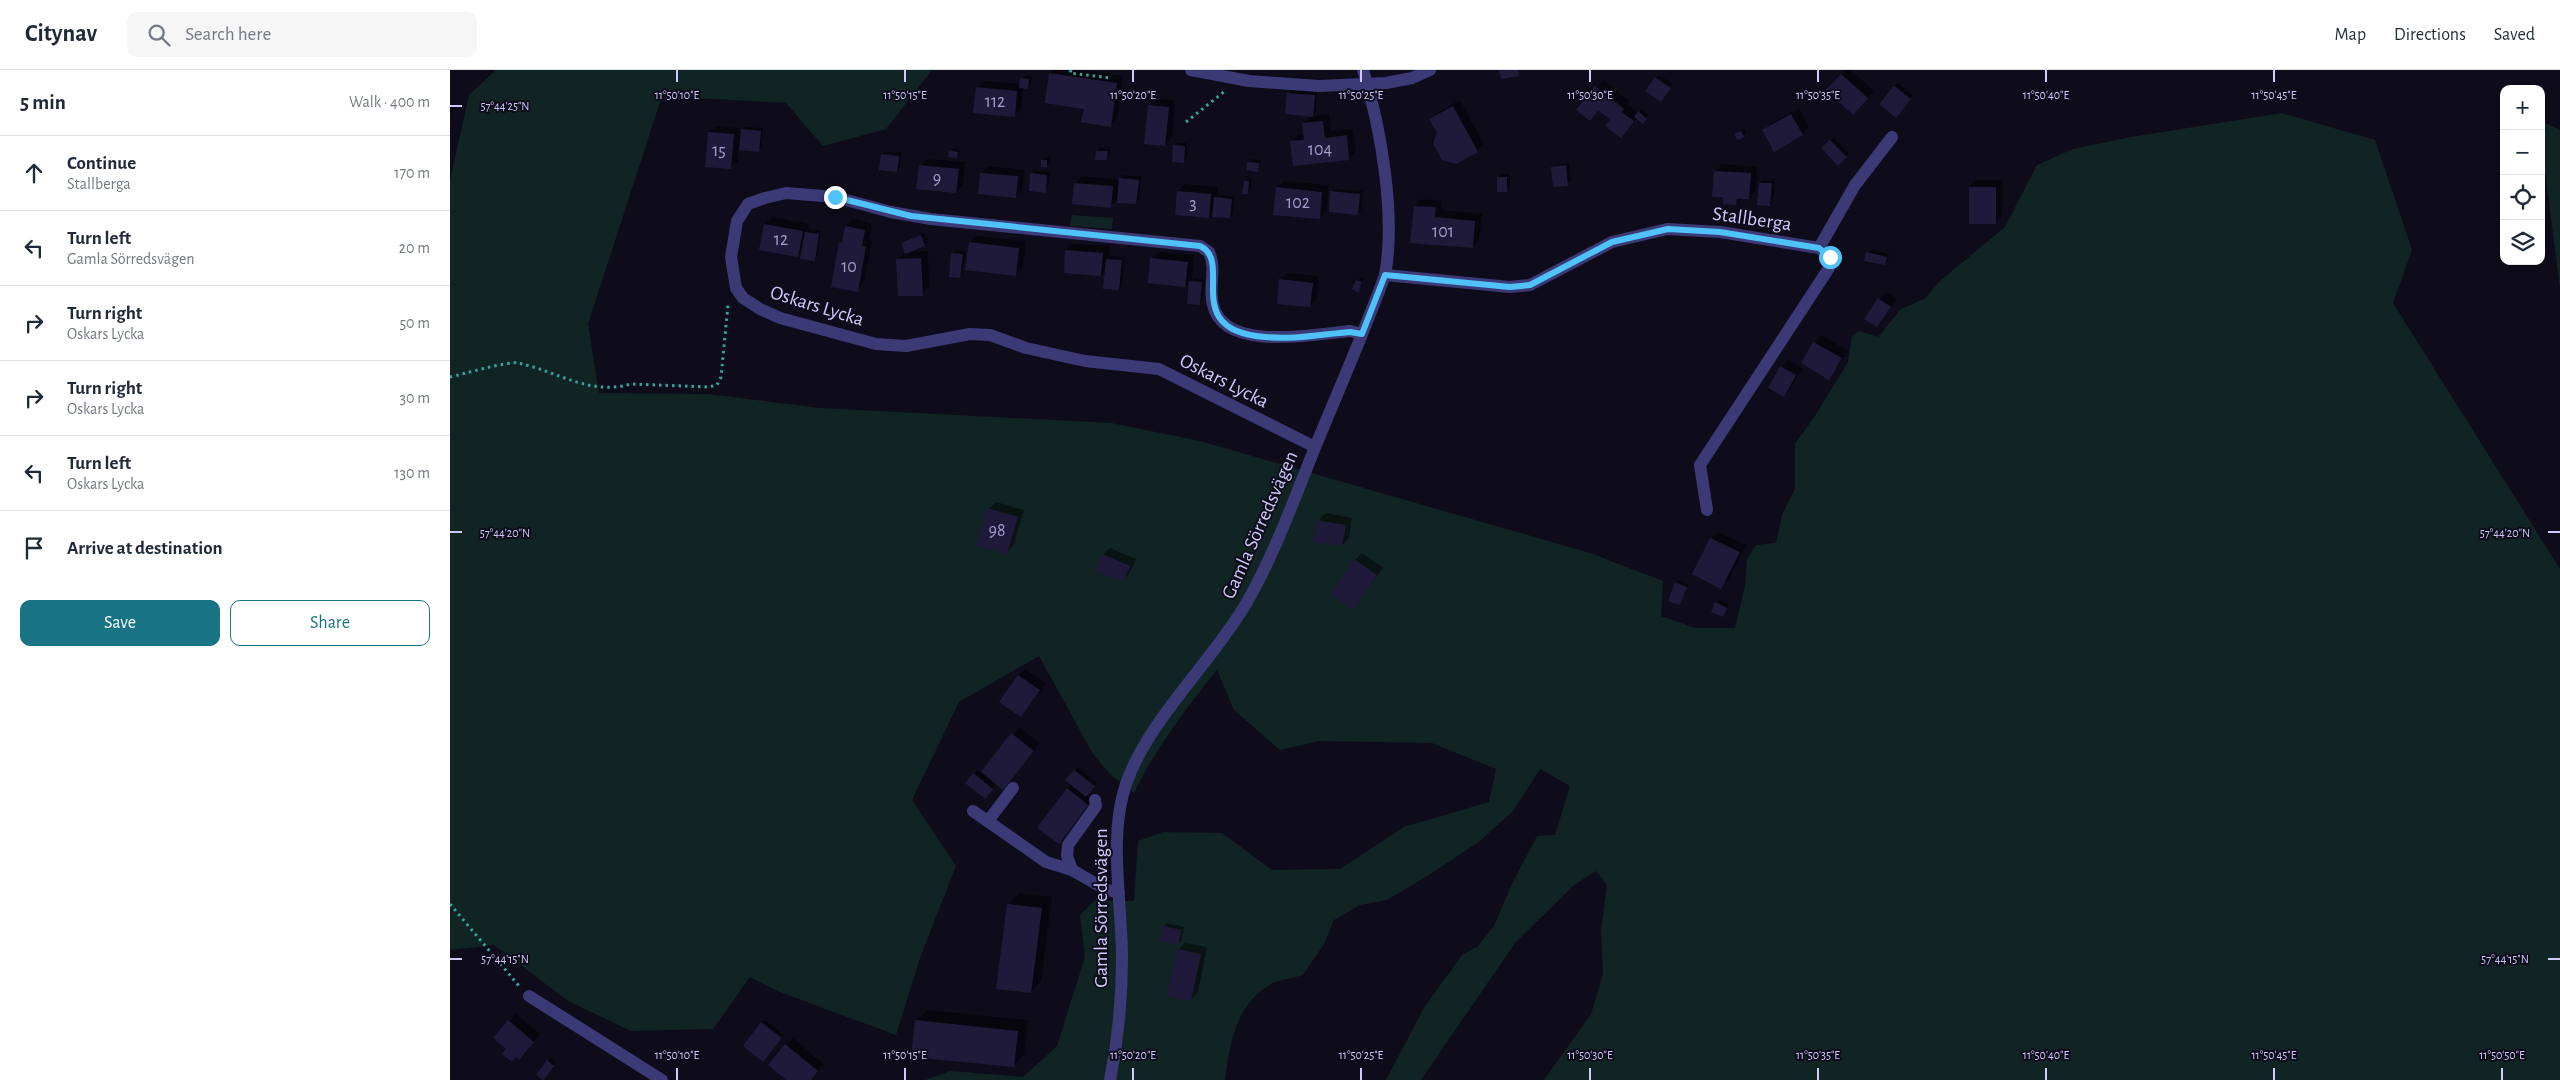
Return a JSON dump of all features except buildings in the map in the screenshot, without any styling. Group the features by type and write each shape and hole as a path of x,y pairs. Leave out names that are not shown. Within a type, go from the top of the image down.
{"street":[{"path":"1191,70 1290,86 1368,84 1412,78 1430,70"},
{"name":"Gamla Sörredsvägen","path":"1110,1080 1120,1001 1122,958 1118,826 1121,800 1127,781 1147,740 1210,656 1253,591 1315,447 1385,275 1390,250 1389,208 1379,141 1368,84 1363,70"},
{"path":"1707,510 1700,465 1831,264 1828,253 1819,248 1855,185 1892,136"},
{"name":"Oskars Lycka","path":"1315,447 1159,369 1086,361 1026,348 990,334 970,334 906,346 876,344 780,318 743,298 736,288 731,257 737,221 748,204 786,193 843,198 917,217 1200,246 1209,252 1214,266 1213,306 1219,317 1232,329 1265,337 1350,332 1362,334"},
{"name":"Stallberga","path":"1385,275 1510,287 1530,285 1612,242 1668,229 1720,232 1819,248"},
{"path":"988,821 1013,788"},
{"path":"1072,870 1067,856 1068,845 1096,806 1095,800"},
{"path":"973,811 1046,862 1072,870 1105,889 1120,893"},
{"path":"529,996 662,1080"}],"path":[{"path":"1071,70 1070,73 1111,78"},
{"path":"1186,122 1240,79"},
{"path":"450,377 517,362 569,381 595,387 621,387 631,384 710,387 717,385 721,377 729,300"},
{"path":"450,904 509,977 529,996"}],"green space":[{"path":"496,70 932,70 886,129 823,146 786,103 662,96 588,324 599,393 708,394 820,408 1111,423 1200,441 1590,553 1663,581 1661,616 1695,628 1735,628 1745,586 1747,559 1756,545 1776,543 1782,515 1795,489 1795,444 1815,416 1848,362 1852,336 1859,331 1878,337 1901,309 1924,299 1941,280 2005,227 2037,165 2073,149 2131,137 2282,113 2375,140 2412,250 2393,303 2560,569 2560,1080 1544,1080 1591,1014 1603,974 1601,930 1607,885 1596,871 1574,885 1515,943 1421,1080 1386,1080 1425,1006 1463,954 1477,947 1494,926 1512,884 1537,836 1555,835 1570,786 1540,769 1513,811 1480,841 1387,900 1360,905 1334,920 1324,944 1303,975 1273,983 1261,991 1243,1012 1237,1025 1229,1052 1225,1080 925,1080 950,1071 1023,1077 1057,1046 1085,957 1080,915 1094,901 1134,901 1138,841 1163,832 1222,833 1272,870 1340,869 1404,827 1489,802 1496,769 1432,743 1319,741 1280,750 1234,710 1217,670 1162,744 1134,793 1112,776 1093,754 1039,656 959,702 912,800 956,866 921,955 896,1035 780,992 750,977 713,1029 631,1031 568,1001 494,945 450,950 450,180 469,95"},
{"path":"2545,123 2560,130 2560,288 2545,172"},
{"path":"1072,215 1113,218 1112,229 1070,226"}],"route":[{"path":"835,197 891,212 931,219 1026,227 1200,246 1209,252 1212,258 1214,266 1213,306 1219,317 1232,329 1245,334 1265,337 1284,338 1350,332 1362,334 1385,275 1510,287 1530,285 1612,242 1668,229 1720,232 1819,248 1828,253 1830,257"}]}
